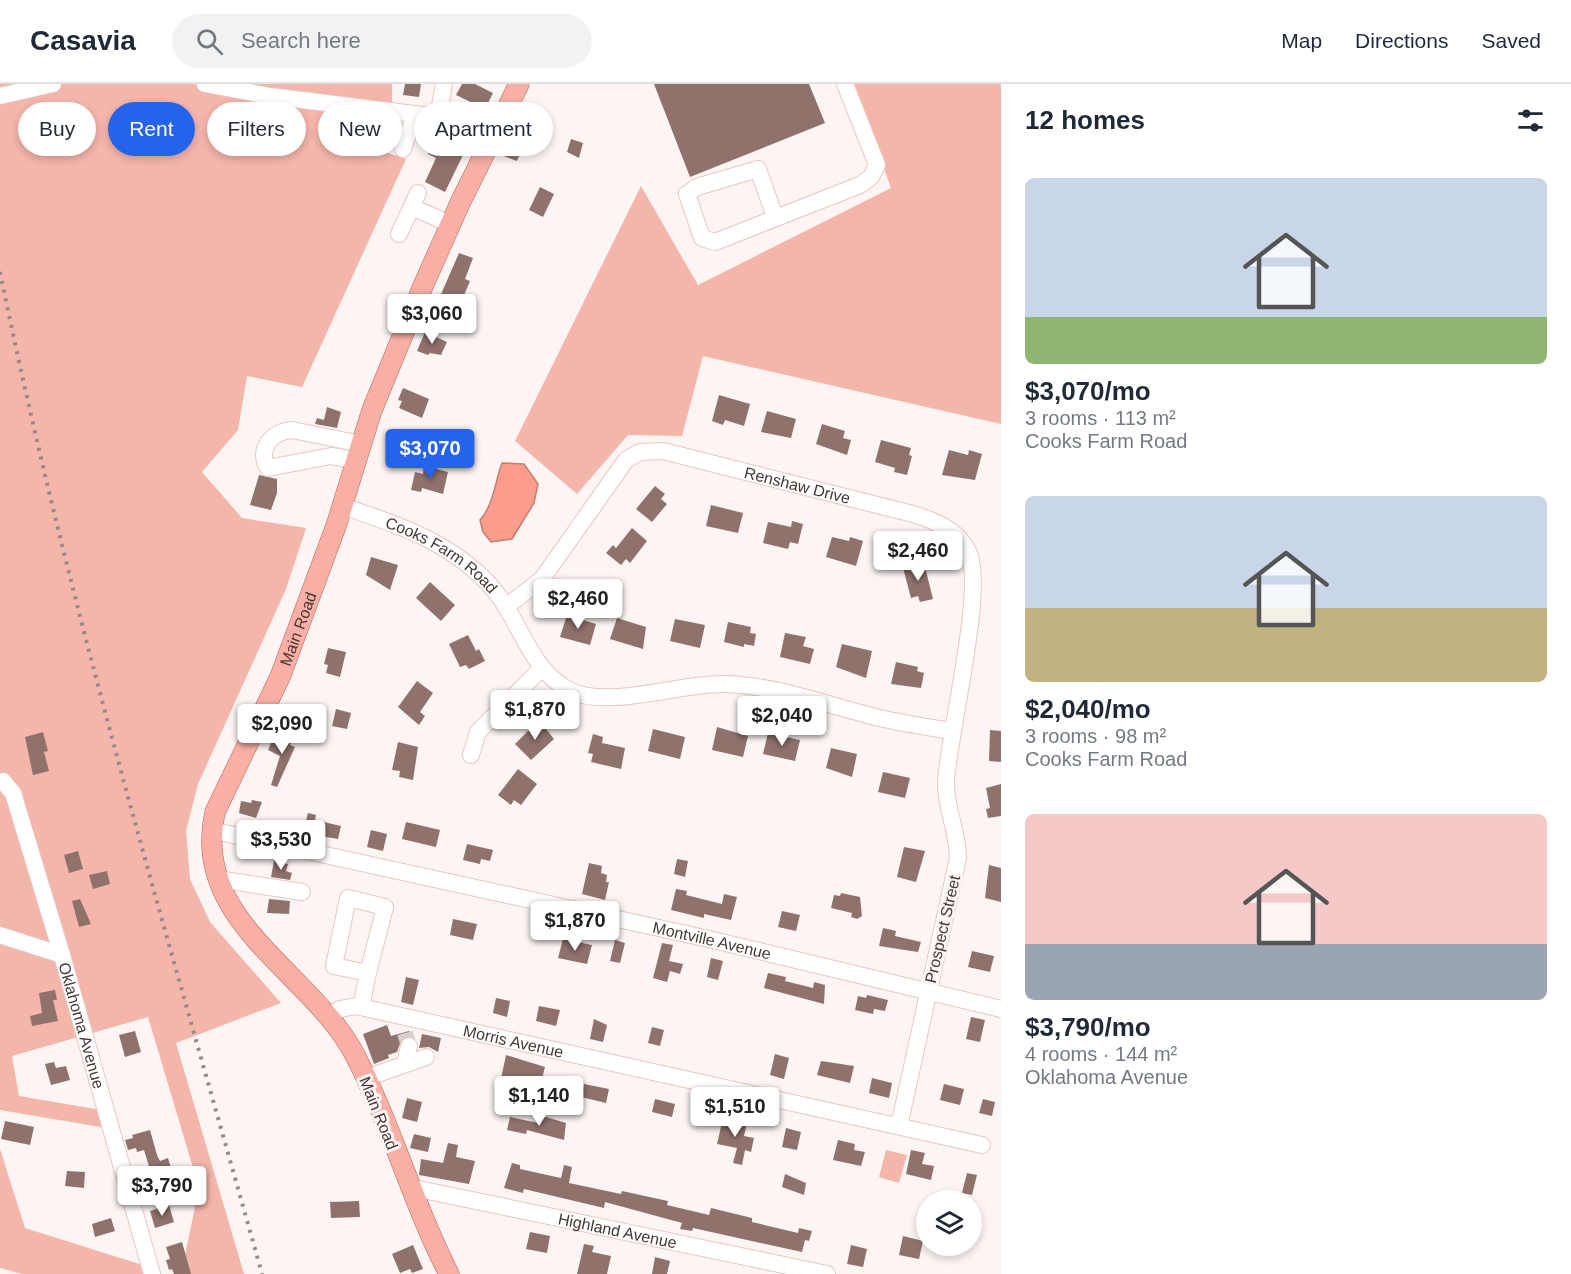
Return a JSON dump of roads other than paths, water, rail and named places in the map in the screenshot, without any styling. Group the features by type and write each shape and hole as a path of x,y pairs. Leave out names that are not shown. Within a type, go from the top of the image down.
{"main road":[{"name":"Main Road","path":"510,102 519,84"},
{"name":"Main Road","path":"448,1274 409,1187 366,1078 329,1015 255,940 236,915 217,879 211,856 211,830 215,812 280,677 342,506 376,400 450,224 483,156"}],"street":[{"path":"0,96 53,84"},
{"path":"205,84 270,96 414,114"},
{"path":"441,102 444,84"},
{"path":"775,218 758,169 697,187 687,194 702,238 715,242 860,185 871,177 877,165 845,84"},
{"path":"403,149 414,117"},
{"path":"399,234 415,200 450,224"},
{"path":"281,430 292,430 358,452 268,468 265,464 265,448 272,435 281,430"},
{"name":"Renshaw Drive","path":"506,607 542,579 626,460 647,450 663,451 913,514 933,520 958,537 973,564 973,604 951,731"},
{"name":"Cooks Farm Road","path":"342,506 400,525 450,551 486,581 506,607 529,651 543,668 569,690 591,697 615,697 702,685 748,686 771,689 884,719 951,731"},
{"path":"471,755 478,732 543,668"},
{"name":"Prospect Street","path":"899,1126 958,858 958,843 946,790 951,731"},
{"name":"Oklahoma Avenue","path":"3,781 12,793 62,955 152,1274"},
{"name":"Montville Avenue","path":"211,830 709,939 1001,1009"},
{"path":"217,879 302,892"},
{"path":"361,1007 385,908 348,898 334,966 368,974"},
{"path":"0,936 62,955"},
{"name":"Morris Avenue","path":"329,1015 340,1009 361,1007 982,1145"},
{"path":"397,1015 407,1039 405,1063"},
{"path":"366,1078 426,1057"},
{"name":"Highland Avenue","path":"409,1187 827,1274"}],"tunnel":[{"path":"405,1033 409,1046"}],"railway":[{"path":"0,272 27,398 89,650 156,900 262,1274"}]}
